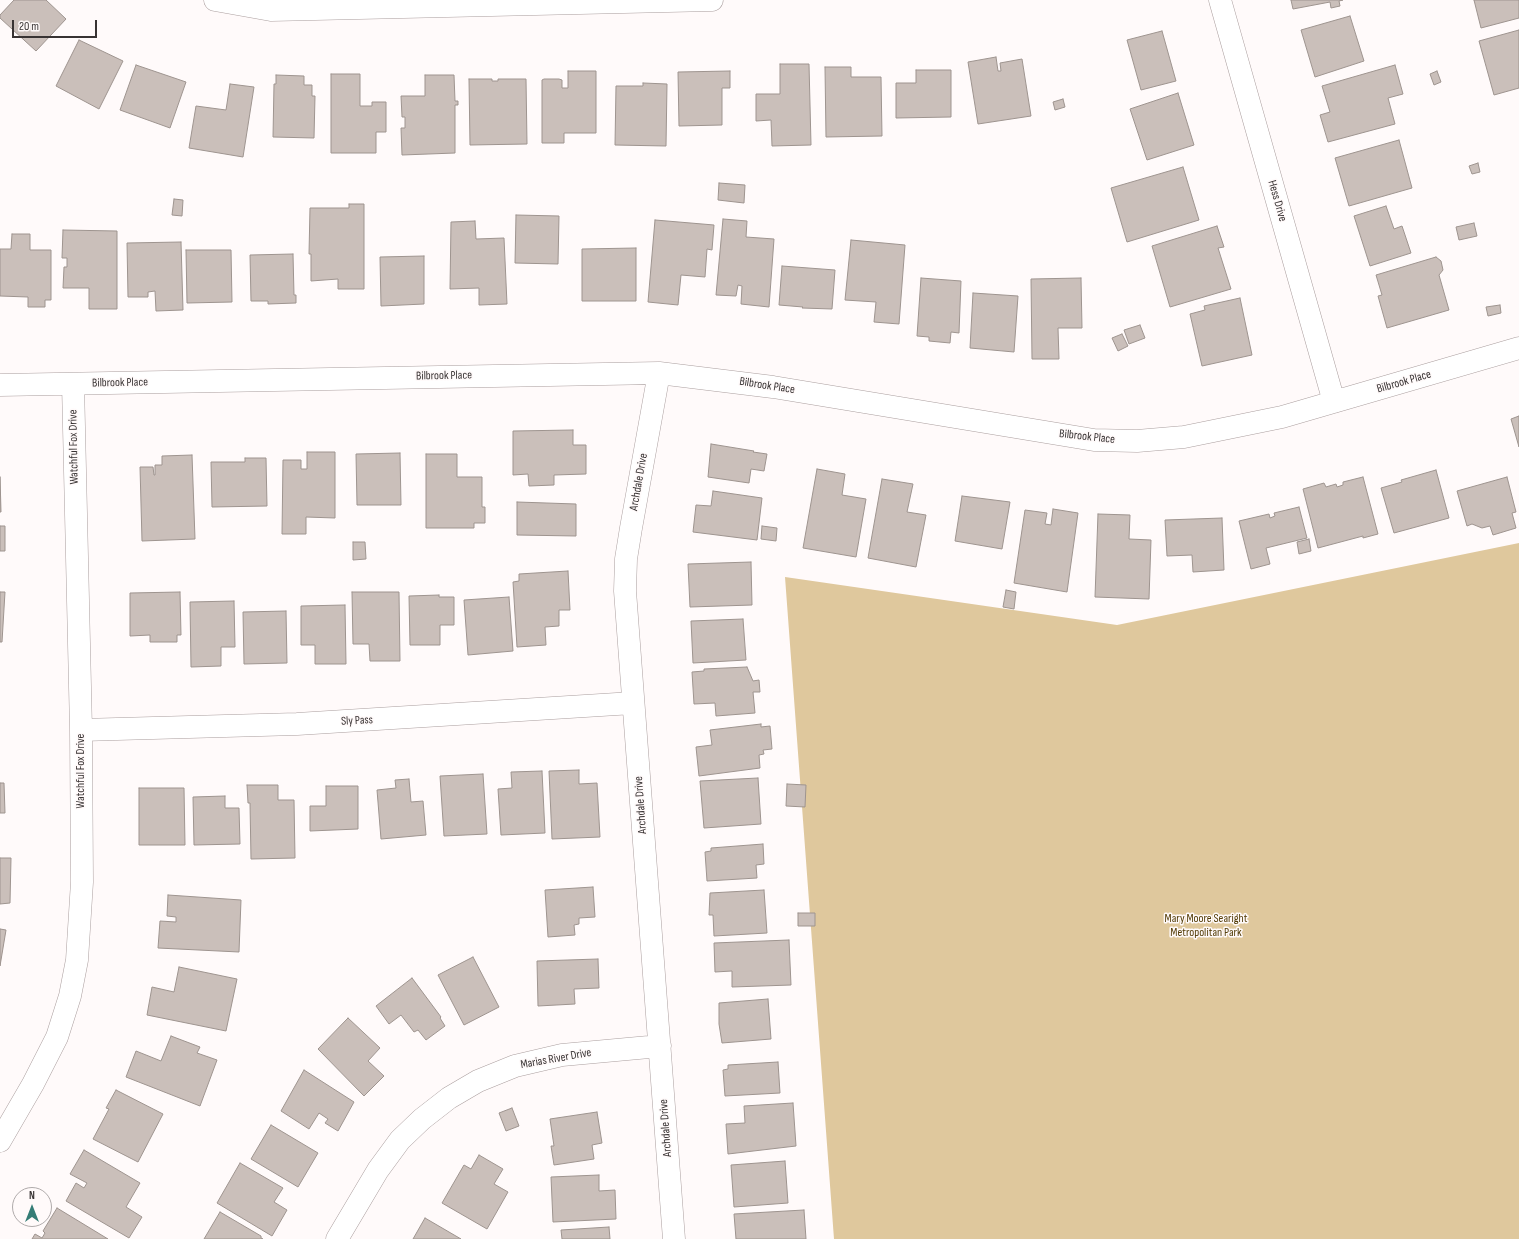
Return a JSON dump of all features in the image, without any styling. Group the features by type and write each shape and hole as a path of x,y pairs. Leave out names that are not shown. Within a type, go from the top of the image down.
{"street":[{"path":"215,0 271,10 712,0"},
{"name":"Hess Drive","path":"1220,0 1334,402"},
{"name":"Bilbrook Place","path":"0,385 659,373 773,387 1094,440 1137,441 1184,436 1282,417 1519,348"},
{"name":"Archdale Drive","path":"659,373 626,559 625,591 674,1239"},
{"name":"Watchful Fox Drive","path":"0,1141 33,1084 57,1037 70,996 77,960 82,882 81,730 73,384"},
{"name":"Sly Pass","path":"81,730 305,724 633,702"},
{"name":"Marias River Drive","path":"337,1239 378,1170 400,1140 422,1119 449,1098 478,1081 515,1066 562,1055 660,1046"}],"green space":[{"name":"Mary Moore Searight Metropolitan Park","path":"1519,543 1519,1239 834,1239 785,577 1117,625"}],"building":[{"path":"14,0 46,0 66,19 36,51 0,18 0,15"},
{"path":"1291,0 1343,0 1339,1 1340,6 1331,8 1330,2 1293,9"},
{"path":"1474,0 1519,0 1519,18 1481,28"},
{"path":"1350,16 1364,61 1315,77 1301,30"},
{"path":"1519,30 1519,88 1494,95 1479,41"},
{"path":"1162,31 1176,81 1141,90 1127,40"},
{"path":"79,40 123,61 99,109 56,86"},
{"path":"996,57 998,71 1001,71 1000,63 1022,59 1031,116 978,124 968,62"},
{"path":"780,64 809,64 811,145 772,146 771,120 756,121 756,94 780,94"},
{"path":"136,65 186,82 170,128 120,110"},
{"path":"1395,65 1403,94 1388,98 1395,124 1328,142 1320,115 1330,112 1322,86"},
{"path":"825,67 851,67 851,77 881,77 882,136 826,137"},
{"path":"916,70 951,70 951,117 896,118 896,83 916,83"},
{"path":"568,71 596,71 596,133 564,133 564,143 542,143 542,80 559,79 562,80 562,88 568,88"},
{"path":"730,71 730,88 722,88 722,125 679,126 678,72"},
{"path":"1437,71 1441,82 1434,85 1430,74"},
{"path":"331,74 360,74 360,106 372,106 372,102 386,102 386,132 376,132 376,153 331,153"},
{"path":"276,75 304,76 304,85 312,85 312,96 315,96 314,138 273,137 274,84 276,84"},
{"path":"425,75 454,75 455,101 458,101 458,105 455,105 455,153 402,155 401,128 405,128 405,117 402,117 401,96 425,96"},
{"path":"469,79 492,79 492,81 498,81 498,79 526,79 527,144 470,145"},
{"path":"643,83 667,84 666,146 615,145 616,86 643,86"},
{"path":"230,84 254,87 243,157 189,148 196,106 226,110"},
{"path":"1178,93 1194,145 1147,160 1130,109"},
{"path":"1063,99 1065,107 1055,110 1053,102"},
{"path":"1399,140 1412,188 1349,206 1335,158"},
{"path":"1478,163 1480,172 1472,174 1469,166"},
{"path":"1183,167 1199,220 1127,242 1111,188"},
{"path":"719,183 745,185 744,203 718,200"},
{"path":"174,199 183,200 182,216 172,215"},
{"path":"349,204 364,204 364,289 338,289 338,279 311,281 311,254 309,254 310,208 349,208"},
{"path":"1386,206 1394,229 1402,226 1411,253 1370,266 1354,216"},
{"path":"516,215 559,216 558,264 515,263"},
{"path":"723,219 747,221 746,237 774,239 769,307 741,304 742,286 738,285 736,296 716,295"},
{"path":"655,220 714,225 712,250 707,249 705,277 681,275 678,305 648,302"},
{"path":"475,221 476,239 504,238 507,304 479,305 479,288 450,289 451,222"},
{"path":"1474,223 1477,236 1459,240 1456,227"},
{"path":"1217,226 1224,247 1218,248 1231,289 1170,307 1152,246"},
{"path":"63,230 117,231 117,309 89,309 89,288 63,288 64,267 67,267 67,258 62,258"},
{"path":"12,234 30,234 30,250 51,250 51,300 45,300 45,307 28,307 28,297 0,296 0,249 11,249"},
{"path":"851,240 905,245 899,324 874,322 876,302 845,300"},
{"path":"181,242 183,310 156,311 155,291 148,292 148,297 128,297 127,243"},
{"path":"636,248 636,301 582,301 582,249"},
{"path":"186,250 231,250 232,302 187,303"},
{"path":"293,254 294,295 296,295 296,303 268,304 268,301 251,301 250,255"},
{"path":"424,256 424,304 381,306 380,257"},
{"path":"1436,257 1441,261 1443,270 1439,275 1449,310 1387,328 1378,296 1382,295 1376,275"},
{"path":"782,266 835,270 832,309 802,308 803,307 779,305"},
{"path":"921,278 961,281 959,333 951,332 950,343 929,341 929,337 917,336"},
{"path":"1081,278 1082,328 1058,328 1059,359 1032,359 1031,279"},
{"path":"973,293 1018,296 1014,352 970,348"},
{"path":"1240,298 1252,355 1202,366 1190,314 1205,310 1204,306"},
{"path":"1500,305 1501,313 1488,316 1486,307"},
{"path":"1140,325 1145,338 1129,344 1124,330"},
{"path":"1122,334 1128,346 1118,351 1112,338"},
{"path":"1519,416 1519,447 1511,419"},
{"path":"573,430 573,445 586,445 586,474 554,475 554,485 529,486 528,474 513,475 513,431"},
{"path":"711,444 767,454 764,471 751,469 749,483 708,477"},
{"path":"307,452 335,452 335,518 306,517 306,534 282,534 283,460 301,460 301,469 307,469"},
{"path":"400,453 401,505 357,505 356,454"},
{"path":"426,454 457,454 457,477 482,477 482,507 485,507 485,523 474,523 474,528 426,528"},
{"path":"192,455 195,539 142,541 140,467 153,467 155,475 155,465 162,465 162,456"},
{"path":"245,458 266,458 267,506 212,507 211,462 245,462"},
{"path":"817,469 845,474 842,495 866,499 856,557 803,548"},
{"path":"1436,470 1449,518 1394,533 1381,488 1402,482 1401,480"},
{"path":"0,477 1,512 0,512"},
{"path":"1363,477 1378,534 1363,538 1363,536 1318,548 1303,489 1324,483 1326,487 1336,484 1337,487 1343,485 1343,482"},
{"path":"1507,477 1516,512 1512,513 1516,528 1493,535 1490,526 1482,528 1472,524 1467,526 1457,491"},
{"path":"882,479 913,484 907,512 926,515 916,567 868,558"},
{"path":"713,491 762,498 757,540 693,532 696,505 711,506"},
{"path":"962,496 1010,502 1002,549 955,541"},
{"path":"517,502 576,504 576,536 517,535"},
{"path":"1299,507 1307,538 1266,548 1270,564 1251,569 1239,521 1269,514 1270,518 1275,516 1274,513"},
{"path":"1053,509 1078,513 1067,592 1014,583 1025,510 1047,513 1045,524 1051,525"},
{"path":"1098,514 1130,515 1129,539 1151,540 1149,599 1095,597"},
{"path":"1222,518 1224,570 1193,572 1192,555 1167,556 1165,520"},
{"path":"0,526 5,526 5,551 0,551"},
{"path":"762,526 777,528 776,541 761,539"},
{"path":"1309,539 1311,551 1299,554 1297,542"},
{"path":"353,542 365,542 366,559 353,560"},
{"path":"751,562 752,605 690,607 688,564"},
{"path":"568,571 570,610 559,610 559,626 545,627 546,645 517,647 513,582 519,581 519,574"},
{"path":"1006,590 1016,592 1014,609 1003,607"},
{"path":"0,592 5,592 2,642 0,642"},
{"path":"180,592 181,635 177,635 177,642 150,642 150,635 130,636 130,593"},
{"path":"352,592 399,592 400,661 370,661 369,644 353,644"},
{"path":"439,595 439,597 454,597 454,625 440,625 440,645 410,645 409,596"},
{"path":"509,597 513,651 468,655 464,600"},
{"path":"234,601 235,647 221,647 221,666 191,667 190,602"},
{"path":"345,605 346,664 315,664 315,645 301,645 301,606"},
{"path":"286,611 287,663 244,664 243,612"},
{"path":"743,619 746,660 693,663 691,621"},
{"path":"747,667 753,681 759,680 760,692 753,692 755,713 716,716 715,703 694,704 692,672 704,671 704,669"},
{"path":"761,724 761,727 770,726 772,749 763,750 764,754 759,755 760,768 699,776 696,747 712,745 710,730"},
{"path":"579,770 579,784 597,783 600,837 552,839 549,771"},
{"path":"542,771 545,833 501,835 498,789 512,788 511,772"},
{"path":"483,774 487,834 444,836 440,776"},
{"path":"758,778 761,824 704,828 700,781"},
{"path":"409,779 411,802 423,801 426,835 381,839 377,790 396,788 395,780"},
{"path":"0,783 4,783 5,813 0,813"},
{"path":"787,784 806,785 805,807 786,806"},
{"path":"247,785 278,785 278,800 294,800 295,858 251,859 250,803 248,803"},
{"path":"326,786 358,786 358,829 310,831 310,806 326,806"},
{"path":"139,788 184,788 185,845 139,845"},
{"path":"225,796 225,808 239,808 240,844 194,845 193,797"},
{"path":"763,844 764,864 756,865 757,878 707,881 705,852 711,851 711,848"},
{"path":"0,858 11,858 10,903 0,904"},
{"path":"593,887 595,917 579,918 579,924 574,925 575,935 548,937 545,890"},
{"path":"764,890 767,933 714,936 713,915 709,915 710,893"},
{"path":"168,895 241,900 239,952 158,948 160,921 176,922 176,917 167,916"},
{"path":"798,913 815,913 815,926 798,926"},
{"path":"0,929 6,930 0,966"},
{"path":"789,940 791,985 732,987 732,971 715,972 714,943"},
{"path":"473,957 499,1007 464,1025 438,975"},
{"path":"598,959 599,988 574,989 575,1004 538,1006 537,961"},
{"path":"179,967 237,979 226,1031 147,1015 152,987 174,992"},
{"path":"412,978 441,1017 440,1018 445,1026 426,1040 418,1030 414,1032 401,1015 389,1024 376,1006"},
{"path":"768,999 771,1039 722,1043 719,1024 719,1003"},
{"path":"348,1018 380,1048 368,1061 384,1076 364,1096 318,1049"},
{"path":"171,1036 200,1047 197,1053 217,1060 200,1106 126,1077 136,1051 161,1061"},
{"path":"778,1062 780,1093 725,1096 723,1070 728,1069 728,1065"},
{"path":"304,1070 354,1102 338,1131 325,1123 328,1119 319,1113 309,1129 281,1111"},
{"path":"116,1090 163,1114 138,1162 93,1139 109,1109 106,1108"},
{"path":"793,1103 796,1146 728,1154 726,1124 745,1123 744,1106"},
{"path":"512,1108 519,1126 506,1131 499,1113"},
{"path":"597,1112 602,1143 592,1145 594,1159 554,1165 551,1146 554,1146 550,1119"},
{"path":"271,1125 318,1153 298,1187 251,1159"},
{"path":"84,1150 140,1183 126,1207 142,1217 129,1238 66,1201 76,1183 84,1188 87,1183 70,1174"},
{"path":"479,1155 503,1169 494,1184 508,1192 487,1229 442,1203 464,1165 471,1169"},
{"path":"785,1161 788,1203 734,1207 731,1165"},
{"path":"240,1163 283,1188 274,1202 287,1210 272,1236 217,1203"},
{"path":"599,1175 599,1191 615,1190 616,1219 553,1222 551,1177"},
{"path":"57,1208 108,1239 32,1239 35,1234 42,1238 45,1233 43,1231 45,1227 52,1227 52,1216"},
{"path":"804,1210 806,1239 736,1239 734,1214"},
{"path":"220,1212 261,1236 263,1239 204,1239"},
{"path":"425,1218 461,1239 413,1239"},
{"path":"609,1227 610,1239 562,1239 561,1230"}]}
